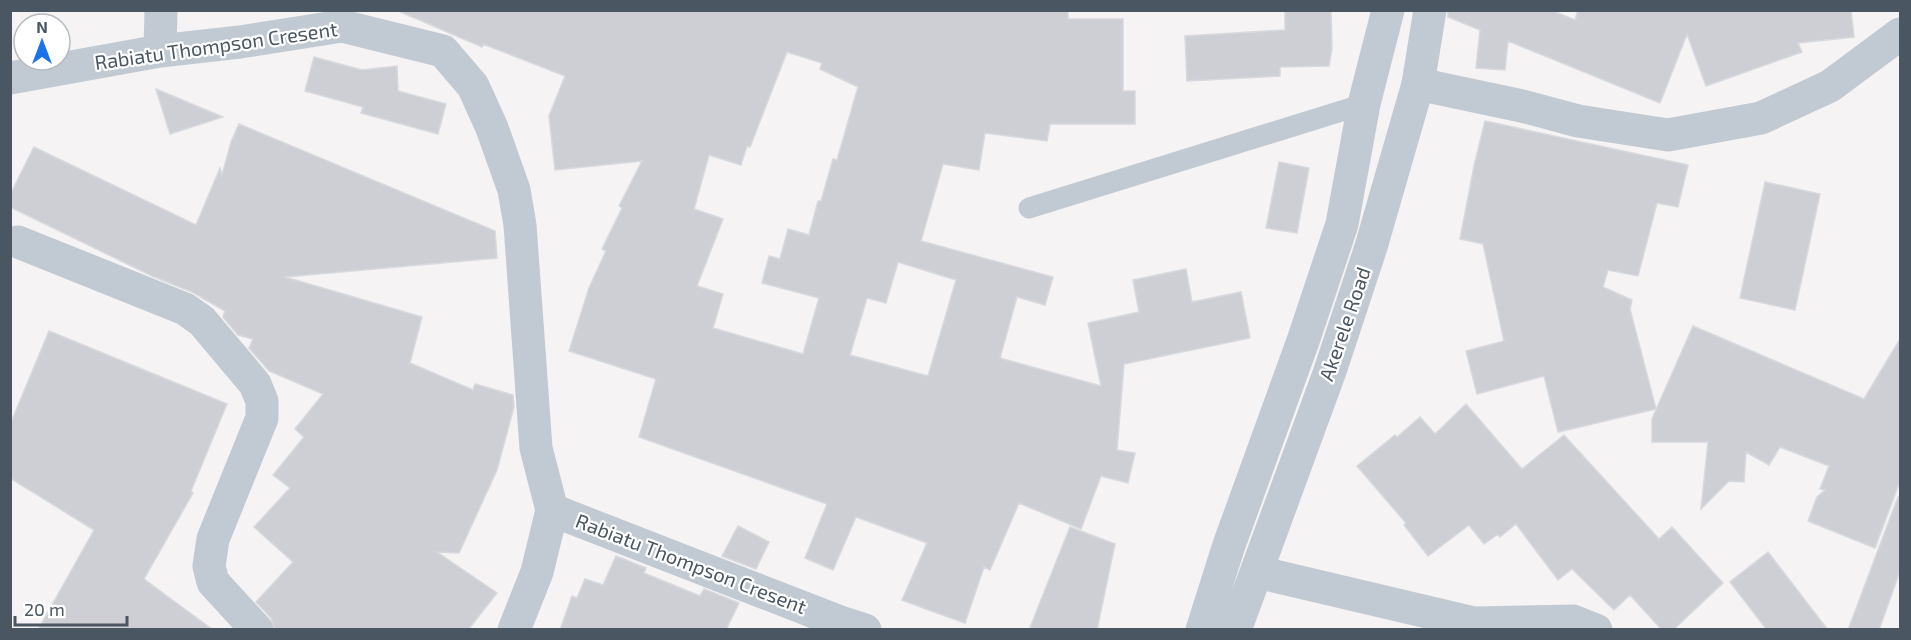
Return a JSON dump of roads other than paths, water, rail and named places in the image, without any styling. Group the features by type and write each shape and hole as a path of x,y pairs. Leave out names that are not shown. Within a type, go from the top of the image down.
{"street":[{"path":"160,51 161,10"},
{"path":"1202,630 1229,545 1303,341 1342,224 1364,104 1388,10"},
{"name":"Akerele Road","path":"1235,630 1330,371 1371,247 1418,84 1430,10"},
{"name":"Rabiatu Thompson Cresent","path":"10,78 160,51 240,42 342,26 443,51 472,86 492,128 514,190 520,225 536,448 552,510 537,572 514,630"},
{"path":"1418,84 1522,106 1578,121 1668,135 1761,118 1830,86 1900,34"},
{"path":"18,242 185,309 202,321 255,384 262,401 262,418 213,539 209,566 213,582 257,630"},
{"name":"Rabiatu Thompson Cresent","path":"552,510 865,630"},
{"path":"1257,572 1473,626 1573,621 1596,630"}],"lane":[{"path":"1029,208 1364,104"}]}
